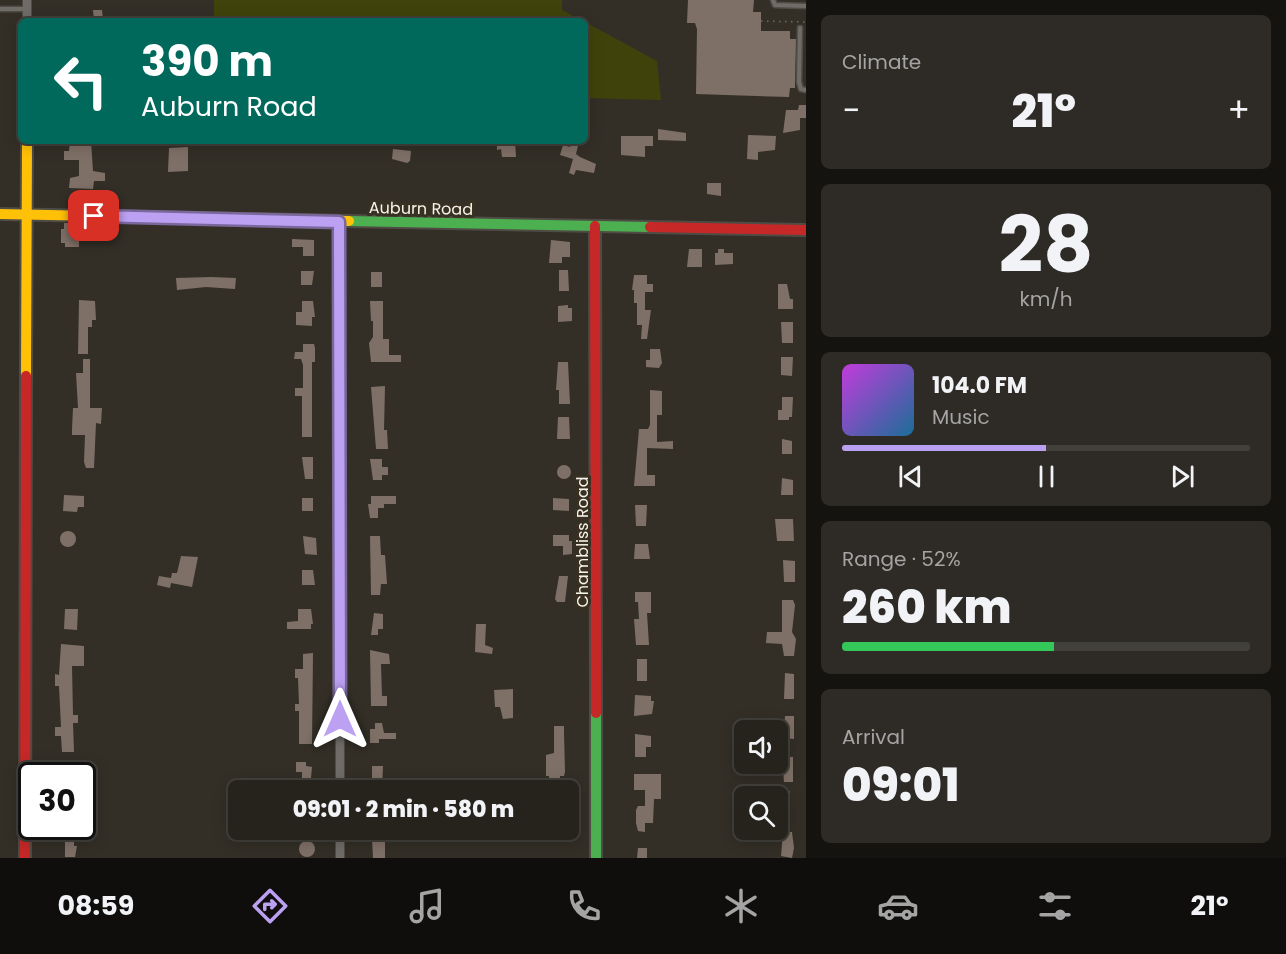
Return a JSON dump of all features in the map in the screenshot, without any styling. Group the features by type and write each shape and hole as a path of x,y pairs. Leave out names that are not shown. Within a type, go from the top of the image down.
{"street":[{"path":"25,858 27,144"},
{"name":"Auburn Road","path":"0,214 806,230"},
{"path":"339,222 340,780"},
{"name":"Chambliss Road","path":"595,226 596,858"},
{"path":"340,840 340,858"}],"lane":[{"path":"773,0 775,5 806,6"},
{"path":"0,9 27,4"},
{"path":"800,28 799,82 801,90 806,90"}],"path":[{"path":"761,21 806,22"}],"green space":[{"path":"214,0 562,0 562,10 577,18 214,18"},
{"path":"588,24 657,61 661,100 588,98"}],"building":[{"path":"688,0 754,0 753,12 761,12 761,31 790,31 790,39 796,39 795,88 790,88 789,97 696,94 697,29 695,23 687,23"},
{"path":"93,10 102,10 103,18 94,18"},
{"path":"799,105 806,105 806,118 800,118 800,130 783,133 786,110 798,110"},
{"path":"658,129 686,133 686,141 658,140"},
{"path":"748,135 776,136 775,150 758,152 758,160 747,159"},
{"path":"621,136 653,136 653,146 645,146 645,157 621,155"},
{"path":"70,144 91,144 93,171 105,173 105,181 94,181 93,189 69,188 70,178 79,176 79,160 64,160 64,151 69,151"},
{"path":"497,144 515,144 516,157 502,157 501,149 497,150"},
{"path":"571,144 578,146 576,154 596,164 594,173 576,170 574,175 569,173 573,159 560,155 563,145 570,147"},
{"path":"188,147 188,171 168,172 169,148"},
{"path":"393,149 411,151 410,161 407,163 392,159"},
{"path":"707,183 721,183 721,196 707,194"},
{"path":"64,223 72,223 75,236 79,236 79,247 65,247 65,243 61,243 61,229 64,229"},
{"path":"292,239 314,240 314,256 303,256 303,247 292,247"},
{"path":"551,240 570,242 570,257 562,257 562,263 549,263"},
{"path":"689,249 702,249 702,267 687,267"},
{"path":"718,249 724,249 724,253 733,253 733,264 715,265 715,253 718,253"},
{"path":"559,270 568,270 569,291 559,291"},
{"path":"301,271 314,271 312,285 301,285"},
{"path":"371,272 382,272 382,287 371,287"},
{"path":"634,275 647,275 647,284 653,284 653,292 645,292 645,310 651,310 647,339 641,339 642,325 637,325 637,303 634,303 634,290 632,290"},
{"path":"176,278 236,278 235,289 206,287 177,290"},
{"path":"778,284 787,284 790,299 793,299 793,309 778,309"},
{"path":"79,300 95,301 96,320 92,320 92,327 88,327 88,354 78,354"},
{"path":"302,301 313,301 315,317 312,317 312,326 296,325 296,312 302,312"},
{"path":"370,301 383,301 383,339 389,339 389,355 401,355 401,362 371,362 369,343 373,337 373,321 371,321"},
{"path":"568,305 568,308 572,308 572,321 558,322 558,306"},
{"path":"781,322 793,322 793,343 782,343"},
{"path":"303,344 314,344 315,348 315,362 312,362 312,437 302,437 302,396 295,396 295,388 303,388 303,365 301,359 294,359 295,352 303,352"},
{"path":"650,349 660,349 662,363 659,368 646,367 646,360 650,360"},
{"path":"781,357 793,357 792,376 781,375"},
{"path":"83,359 90,359 90,408 102,408 101,424 96,423 94,468 86,468 84,462 85,435 72,435 73,408 78,408 76,373 83,373"},
{"path":"558,362 568,362 570,404 559,404 559,390 556,390"},
{"path":"385,386 384,430 387,430 388,449 376,449 371,387"},
{"path":"650,390 662,391 662,415 657,415 657,442 673,441 673,449 647,448 647,475 655,475 655,486 634,486 639,429 648,429 650,425"},
{"path":"782,397 793,397 792,417 789,417 789,420 778,420 778,410 782,410"},
{"path":"558,417 569,417 570,439 557,439"},
{"path":"782,439 792,441 792,454 782,454"},
{"path":"302,457 313,457 313,479 305,479"},
{"path":"370,459 382,459 382,467 388,467 388,475 382,475 382,480 373,480"},
{"path":"561,465 567,465 571,472 567,479 561,479 557,475 557,469"},
{"path":"782,478 793,480 793,495 781,495"},
{"path":"64,495 84,496 84,507 78,507 77,512 63,511"},
{"path":"371,496 396,496 396,504 384,504 384,508 378,508 378,518 370,518 368,504 371,504"},
{"path":"302,498 313,498 313,511 302,511"},
{"path":"553,498 569,499 569,511 553,510"},
{"path":"635,505 647,505 646,526 636,526"},
{"path":"775,519 793,519 794,541 777,541"},
{"path":"68,531 74,533 76,539 74,545 68,547 62,545 60,539 62,533"},
{"path":"553,535 569,535 569,541 572,541 572,554 563,555 563,546 553,546"},
{"path":"303,536 316,538 317,555 305,554"},
{"path":"370,536 380,536 381,555 385,555 387,584 381,584 380,595 371,595"},
{"path":"635,544 648,544 650,559 634,559"},
{"path":"181,556 198,557 192,587 171,583 170,588 157,585 159,576 171,578 172,573 177,573"},
{"path":"783,560 795,561 795,582 784,582"},
{"path":"302,570 313,570 315,585 302,585"},
{"path":"559,576 568,576 565,602 557,602 555,599"},
{"path":"635,592 651,592 651,613 647,613 649,645 636,645 634,619 639,619"},
{"path":"782,600 793,600 795,605 792,632 796,639 794,656 784,656 782,644 766,643 767,632 782,632"},
{"path":"65,609 78,609 77,630 64,629"},
{"path":"298,609 311,609 313,624 311,624 311,629 287,629 287,622 298,621"},
{"path":"374,613 383,614 383,629 378,629 378,635 371,635"},
{"path":"476,624 486,624 485,645 493,648 492,654 475,652"},
{"path":"61,644 84,646 84,666 72,666 73,715 78,715 78,723 73,723 74,752 62,752 61,736 55,736 55,727 61,727 59,686 55,686 55,674 59,675"},
{"path":"370,650 389,654 390,664 381,664 382,696 387,696 387,706 371,706"},
{"path":"313,653 312,744 299,744 299,711 295,711 295,704 299,704 298,678 295,678 295,669 303,669 303,654"},
{"path":"637,659 647,659 647,681 637,681"},
{"path":"785,673 794,674 794,699 784,699"},
{"path":"513,689 513,718 503,719 500,707 495,707 494,690"},
{"path":"635,695 651,696 651,701 654,701 652,714 634,716"},
{"path":"785,716 794,716 794,739 788,738 788,720 785,720"},
{"path":"375,723 382,723 384,733 396,733 396,739 379,739 379,743 370,743 370,729 375,729"},
{"path":"554,726 564,726 565,772 564,776 560,776 560,780 549,780 549,776 546,776 546,755 554,753"},
{"path":"635,734 651,736 651,747 646,747 646,757 635,757"},
{"path":"788,757 793,757 793,782 784,782 783,774 788,774"},
{"path":"296,762 306,762 306,766 312,767 311,780 302,780 302,772 296,772"},
{"path":"372,766 383,766 382,780 372,780"},
{"path":"634,774 661,774 661,799 654,799 653,823 645,823 645,832 638,831 636,810 638,806 645,806 645,790 634,790"},
{"path":"788,791 790,791 788,818"},
{"path":"788,832 792,832 794,848 792,858 781,856 782,840 788,840"},
{"path":"65,840 74,840 74,846 77,846 75,857 65,857"},
{"path":"372,840 385,840 385,858 373,858"},
{"path":"307,841 313,843 315,849 313,855 307,857 301,855 299,849 301,843"},
{"path":"638,848 647,848 647,858 637,858"}],"traffic: fast":[{"path":"349,221 650,227"},
{"path":"596,713 596,858"}],"traffic: slow":[{"path":"26,376 27,144"},
{"path":"0,214 349,221"}],"traffic: jam":[{"path":"595,226 596,713"},
{"path":"650,227 806,230"},
{"path":"25,858 26,376"}],"route":[{"path":"94,216 339,222 340,719"}]}
